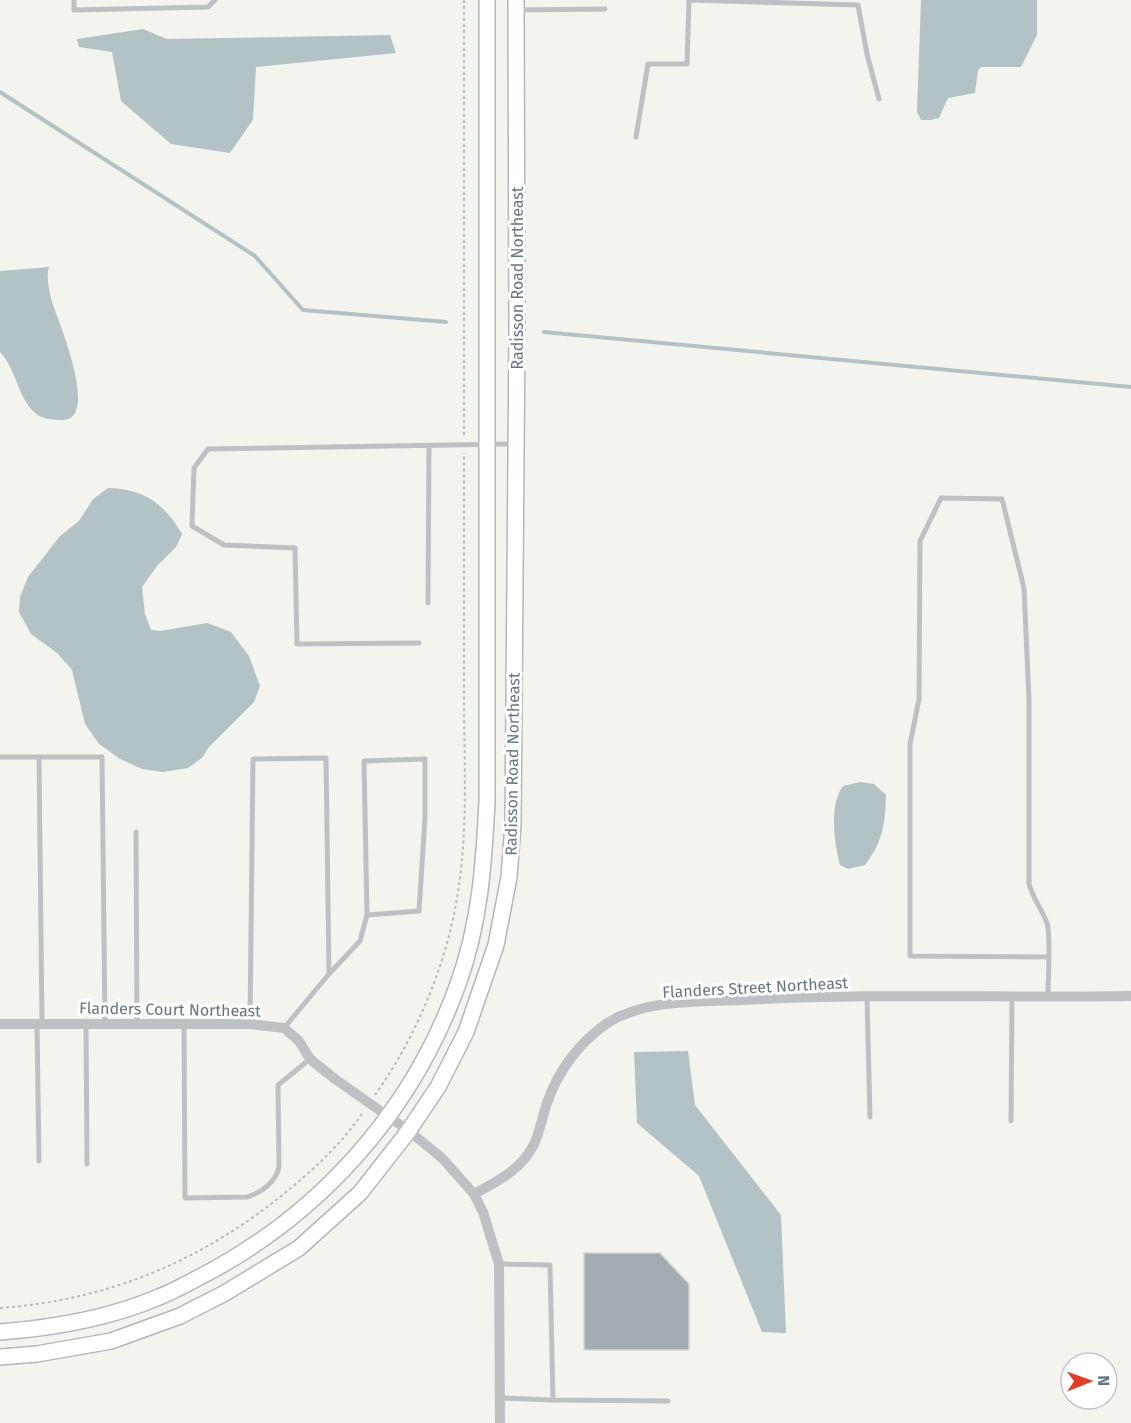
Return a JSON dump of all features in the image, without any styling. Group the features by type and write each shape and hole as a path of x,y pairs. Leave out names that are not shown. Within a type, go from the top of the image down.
{"main road":[{"name":"Radisson Road Northeast","path":"0,1332 33,1329 95,1317 159,1297 228,1262 285,1224 337,1178 388,1116 420,1069 459,983 480,898 487,801 487,0"},
{"name":"Radisson Road Northeast","path":"0,1357 37,1354 111,1341 180,1316 225,1293 298,1248 360,1193 409,1131 438,1087 466,1032 496,945 509,877 513,824 516,5"}],"street":[{"name":"Flanders Street Northeast","path":"474,1194 503,1178 519,1165 533,1146 548,1101 567,1063 585,1041 609,1023 626,1014 667,1004 800,997 1131,996"},
{"name":"Flanders Court Northeast","path":"0,1024 250,1024 284,1028 299,1041 310,1059 334,1079 409,1131 442,1158 474,1194 483,1212 499,1264 500,1423"}],"lane":[{"path":"74,0 74,10 208,7 215,0"},
{"path":"636,137 648,64 687,64 690,0 858,5 867,54 879,99"},
{"path":"516,5 605,9"},
{"path":"419,643 297,644 295,548 224,545 192,525 194,468 208,449 516,444"},
{"path":"428,603 429,446"},
{"path":"1048,957 910,956 910,744 919,699 920,541 941,498 1002,499 1024,588 1029,700 1029,884 1048,926 1048,957 1048,998"},
{"path":"0,757 102,757 105,1023"},
{"path":"39,757 39,1161"},
{"path":"250,1024 253,759 326,758 328,974"},
{"path":"284,1028 328,974 360,941 367,915 364,761 425,759 425,818 419,911 367,915"},
{"path":"136,832 137,1024"},
{"path":"867,997 870,1117"},
{"path":"1011,1121 1012,998"},
{"path":"86,1023 87,1164"},
{"path":"184,1024 185,1198 247,1197 256,1194 273,1181 278,1174 279,1167 278,1085 310,1059"},
{"path":"499,1264 550,1265 553,1400"},
{"path":"500,1398 668,1401"}],"path":[{"path":"464,0 464,432"},
{"path":"380,1087 407,1042 428,997 445,950 459,886 464,818 464,455"},
{"path":"0,1308 51,1302 98,1292 178,1263 261,1213 312,1169 357,1121"}],"shaded area":[{"path":"921,0 1037,0 1037,35 1021,67 981,67 978,70 975,93 948,98 939,118 921,120 917,112"},
{"path":"143,29 167,39 390,35 396,53 256,67 253,120 230,153 171,144 121,101 112,52 79,47 77,39"},
{"path":"49,267 51,299 68,346 78,388 77,406 72,417 59,420 45,418 34,412 20,391 10,366 0,352 0,271"},
{"path":"108,488 132,491 152,500 168,514 182,534 176,547 157,566 142,587 145,614 151,630 160,631 207,623 231,632 249,656 260,686 254,702 209,747 202,758 188,768 163,772 142,769 120,759 99,744 85,724 72,670 57,653 31,634 19,612 20,597 28,577 60,536 79,521 93,499"},
{"path":"860,782 874,784 886,795 884,824 876,848 865,865 848,869 840,865 834,813 843,786"},
{"path":"688,1051 695,1105 781,1215 786,1333 762,1332 699,1176 637,1123 634,1052"}],"building":[{"path":"584,1253 660,1253 689,1284 689,1350 584,1350"}],"waterway":[{"path":"0,92 255,256 303,310 446,322"},
{"path":"544,332 1131,387"}]}
